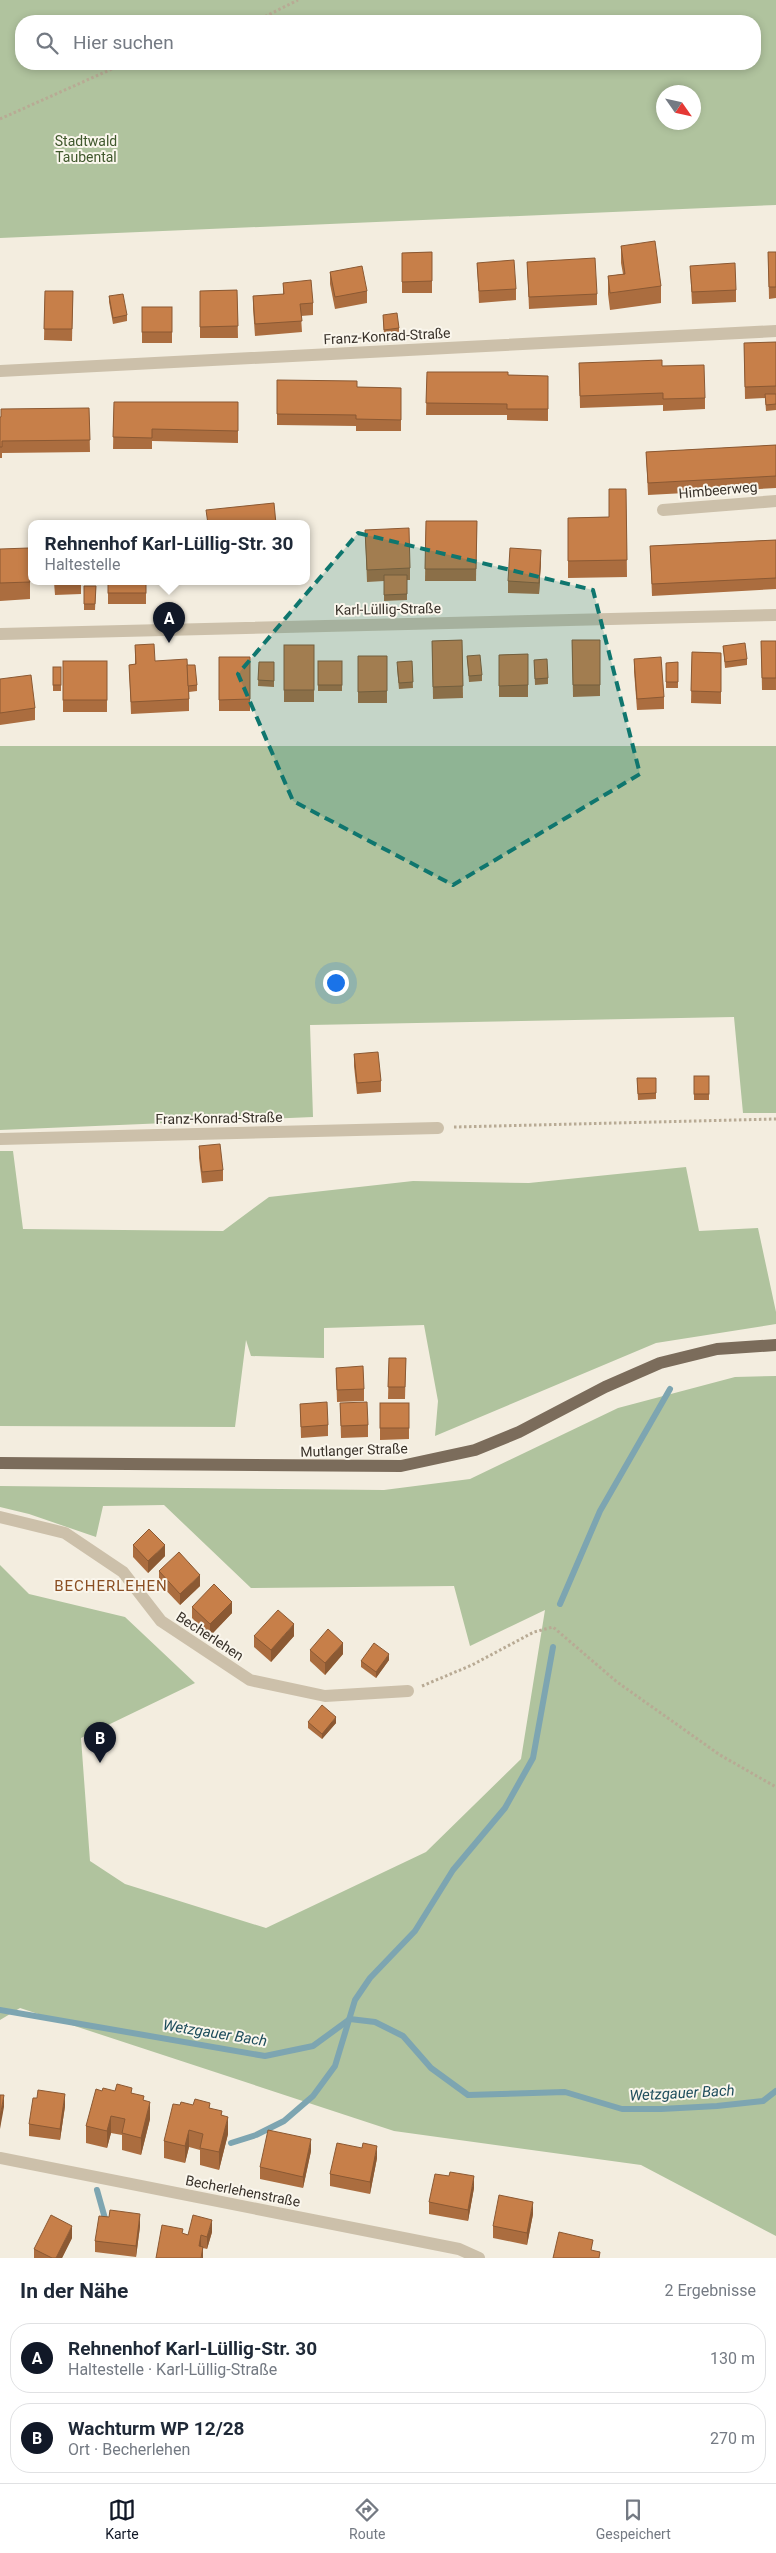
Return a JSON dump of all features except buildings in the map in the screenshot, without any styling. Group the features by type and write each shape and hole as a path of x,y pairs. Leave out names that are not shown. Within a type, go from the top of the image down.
{"main road":[{"name":"Mutlanger Straße","path":"0,1463 401,1466 484,1446 518,1432 605,1387 660,1363 717,1349 776,1345"}],"street":[{"name":"Franz-Konrad-Straße","path":"0,371 776,331"},
{"name":"Himbeerweg","path":"663,510 776,501"},
{"name":"Karl-Lüllig-Straße","path":"0,634 776,615"},
{"name":"Franz-Konrad-Straße","path":"0,1139 438,1128"},
{"name":"Becherlehen","path":"0,1517 65,1533 123,1572 161,1621 250,1680 325,1696 408,1691"},
{"name":"Becherlehenstraße","path":"0,2158 459,2249 479,2258"}],"path":[{"path":"268,15 298,0"},
{"path":"0,119 109,70"},
{"path":"438,1128 776,1119"},
{"path":"408,1691 472,1665 534,1632 553,1627 618,1682 720,1755 776,1787"}],"highlighted area":[{"path":"358,533 593,590 640,774 453,885 293,801 238,674"}],"green space":[{"name":"Stadtwald Taubental","path":"0,0 776,0 776,205 0,238"},
{"path":"0,746 776,746 776,1113 743,1113 734,1017 310,1025 313,1117 0,1130"},
{"path":"0,1151 13,1151 23,1229 223,1231 269,1197 413,1181 529,1183 686,1167 699,1231 758,1228 776,1312 776,1324 656,1343 435,1436 438,1401 424,1325 324,1328 324,1358 251,1356 246,1340 235,1427 0,1426"},
{"path":"776,1376 776,2236 641,2165 394,2131 20,2008 0,2020 0,1565 29,1594 125,1617 195,1683 81,1738 90,1861 125,1884 266,1928 426,1852 521,1759 545,1610 470,1646 454,1586 251,1588 164,1505 103,1506 96,1537 29,1514 0,1507 0,1486 384,1490 470,1479 618,1408 735,1377"}],"waterway":[{"path":"560,1604 600,1511 670,1389"},
{"path":"231,2143 256,2135 284,2121 313,2096 335,2066 355,2000 370,1978 415,1931 453,1870 505,1808 533,1758 553,1647"},
{"name":"Wetzgauer Bach","path":"0,2010 265,2056 313,2046 350,2019 375,2022 403,2036 431,2068 468,2095 565,2092 622,2109 661,2109 763,2101 776,2091"},
{"path":"97,2190 106,2222"}],"place":[{"name":"Rehnenhof Karl-Lüllig-Str. 30","path":"169,643"},
{"name":"Wachturm WP 12/28","path":"100,1763"}],"district":[{"name":"BECHERLEHEN","path":"111,1586"}]}
